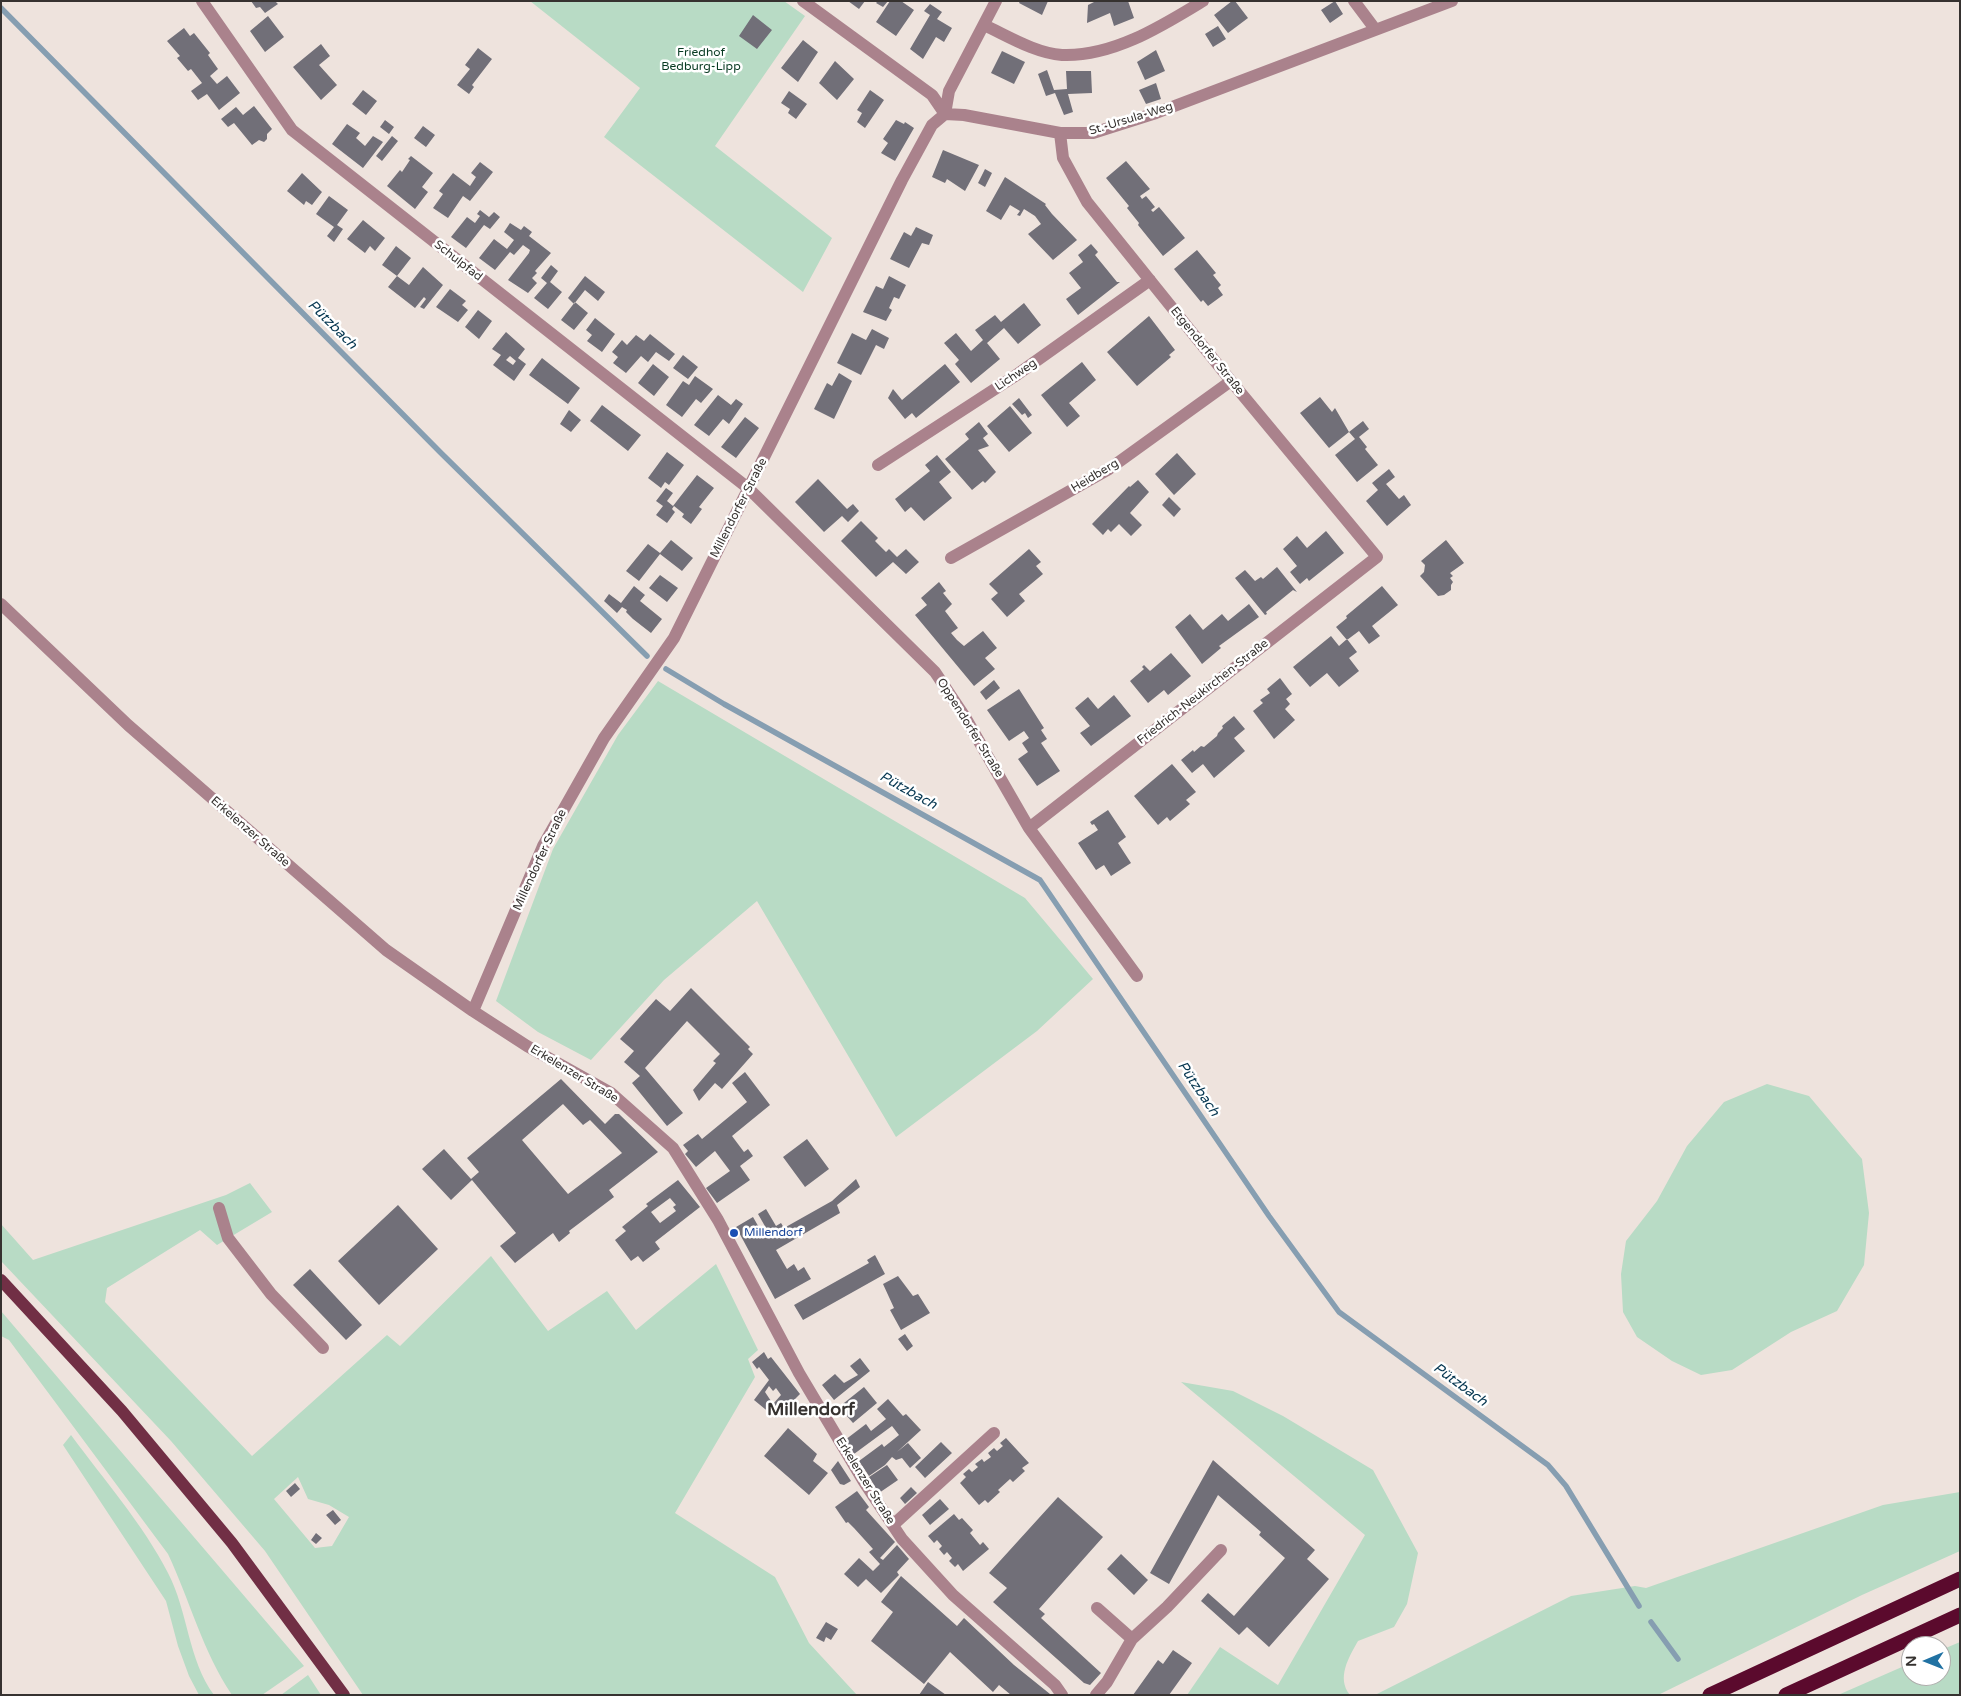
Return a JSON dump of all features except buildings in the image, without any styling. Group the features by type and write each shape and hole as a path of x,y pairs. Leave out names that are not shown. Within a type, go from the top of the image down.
{"highway":[{"path":"1710,1695 1960,1579"},
{"path":"1786,1695 1960,1615"}],"main road":[{"path":"1,1280 122,1411 232,1543 344,1695"}],"street":[{"name":"Schulpfad","path":"202,1 292,130 748,488"},
{"path":"803,1 932,95 945,114"},
{"path":"945,114 949,91 996,1"},
{"path":"984,25 1035,48 1062,55 1097,50 1133,40 1204,1"},
{"path":"1354,1 1375,29"},
{"name":"St.-Ursula-Weg","path":"945,114 964,115 1060,133 1093,133 1156,113 1452,1"},
{"name":"Millendorfer Straße","path":"473,1011 543,846 604,738 664,653 902,180 932,125 945,114"},
{"name":"Etgendorfer Straße","path":"1060,133 1063,158 1087,202 1377,557"},
{"name":"Lichweg","path":"878,464 1015,376 1150,280"},
{"name":"Heidberg","path":"951,558 1109,469 1232,381"},
{"name":"Oppendorfer Straße","path":"748,488 935,672 965,717 1029,828 1137,976"},
{"name":"Friedrich-Neukirchen-Straße","path":"1029,828 1377,557"},
{"name":"Erkelenzer Straße","path":"1,604 128,725 386,950 527,1046 611,1093 673,1148 718,1220 799,1373 864,1482 902,1539 953,1595 1055,1685 1062,1695"},
{"path":"218,1208 228,1238 271,1294 323,1348"},
{"path":"893,1525 994,1433"},
{"path":"1096,1695 1107,1682 1132,1639 1167,1607 1221,1550"},
{"path":"1097,1608 1132,1639"}],"green space":[{"name":"Friedhof Bedburg-Lipp","path":"530,1 784,1 805,16 715,146 832,238 803,292 604,137 640,88"},
{"path":"658,681 1025,898 1093,979 1037,1031 896,1137 757,901 664,980 591,1060 538,1032 496,1001 553,849 618,735"},
{"path":"1767,1084 1809,1096 1862,1159 1869,1213 1864,1265 1837,1311 1791,1332 1732,1370 1701,1375 1672,1361 1637,1337 1623,1312 1621,1274 1626,1241 1657,1201 1687,1146 1724,1102"},
{"path":"250,1183 272,1212 217,1245 200,1230 107,1288 105,1302 252,1456 387,1335 400,1346 491,1256 548,1331 607,1291 636,1330 716,1264 758,1350 748,1359 755,1377 675,1513 775,1577 809,1643 857,1695 363,1695 265,1551 171,1441 1,1261 1,1224 33,1260 226,1195","holes":["298,1477 308,1499 329,1505 349,1517 332,1546 315,1548 274,1499"]},
{"path":"1,1311 304,1666 262,1695 232,1695 205,1644 168,1554 9,1340 1,1336"},
{"path":"1181,1382 1233,1391 1283,1416 1373,1470 1418,1553 1407,1604 1394,1627 1358,1641 1351,1654 1344,1675 1344,1682 1350,1695 1187,1695 1220,1647 1278,1685 1365,1535"},
{"path":"71,1435 147,1537 168,1573 180,1603 199,1667 214,1695 199,1695 189,1676 178,1646 166,1601 63,1445"},
{"path":"1960,1492 1960,1551 1862,1595 1658,1695 1375,1695 1571,1596 1635,1586 1646,1588 1883,1505"},
{"path":"1960,1642 1960,1695 1838,1695 1901,1667 1901,1686 1951,1686 1951,1646"},
{"path":"308,1675 321,1695 281,1695"}],"waterway":[{"name":"Pützbach","path":"1,8 441,453 647,656"},
{"name":"Pützbach","path":"666,669 724,704 1040,880 1269,1216 1339,1312 1548,1465 1566,1486 1639,1606"},
{"name":"Pützbach","path":"1651,1622 1678,1659"}],"place":[{"name":"Millendorf","path":"734,1233"}],"district":[{"name":"Millendorf","path":"811,1410"}]}
